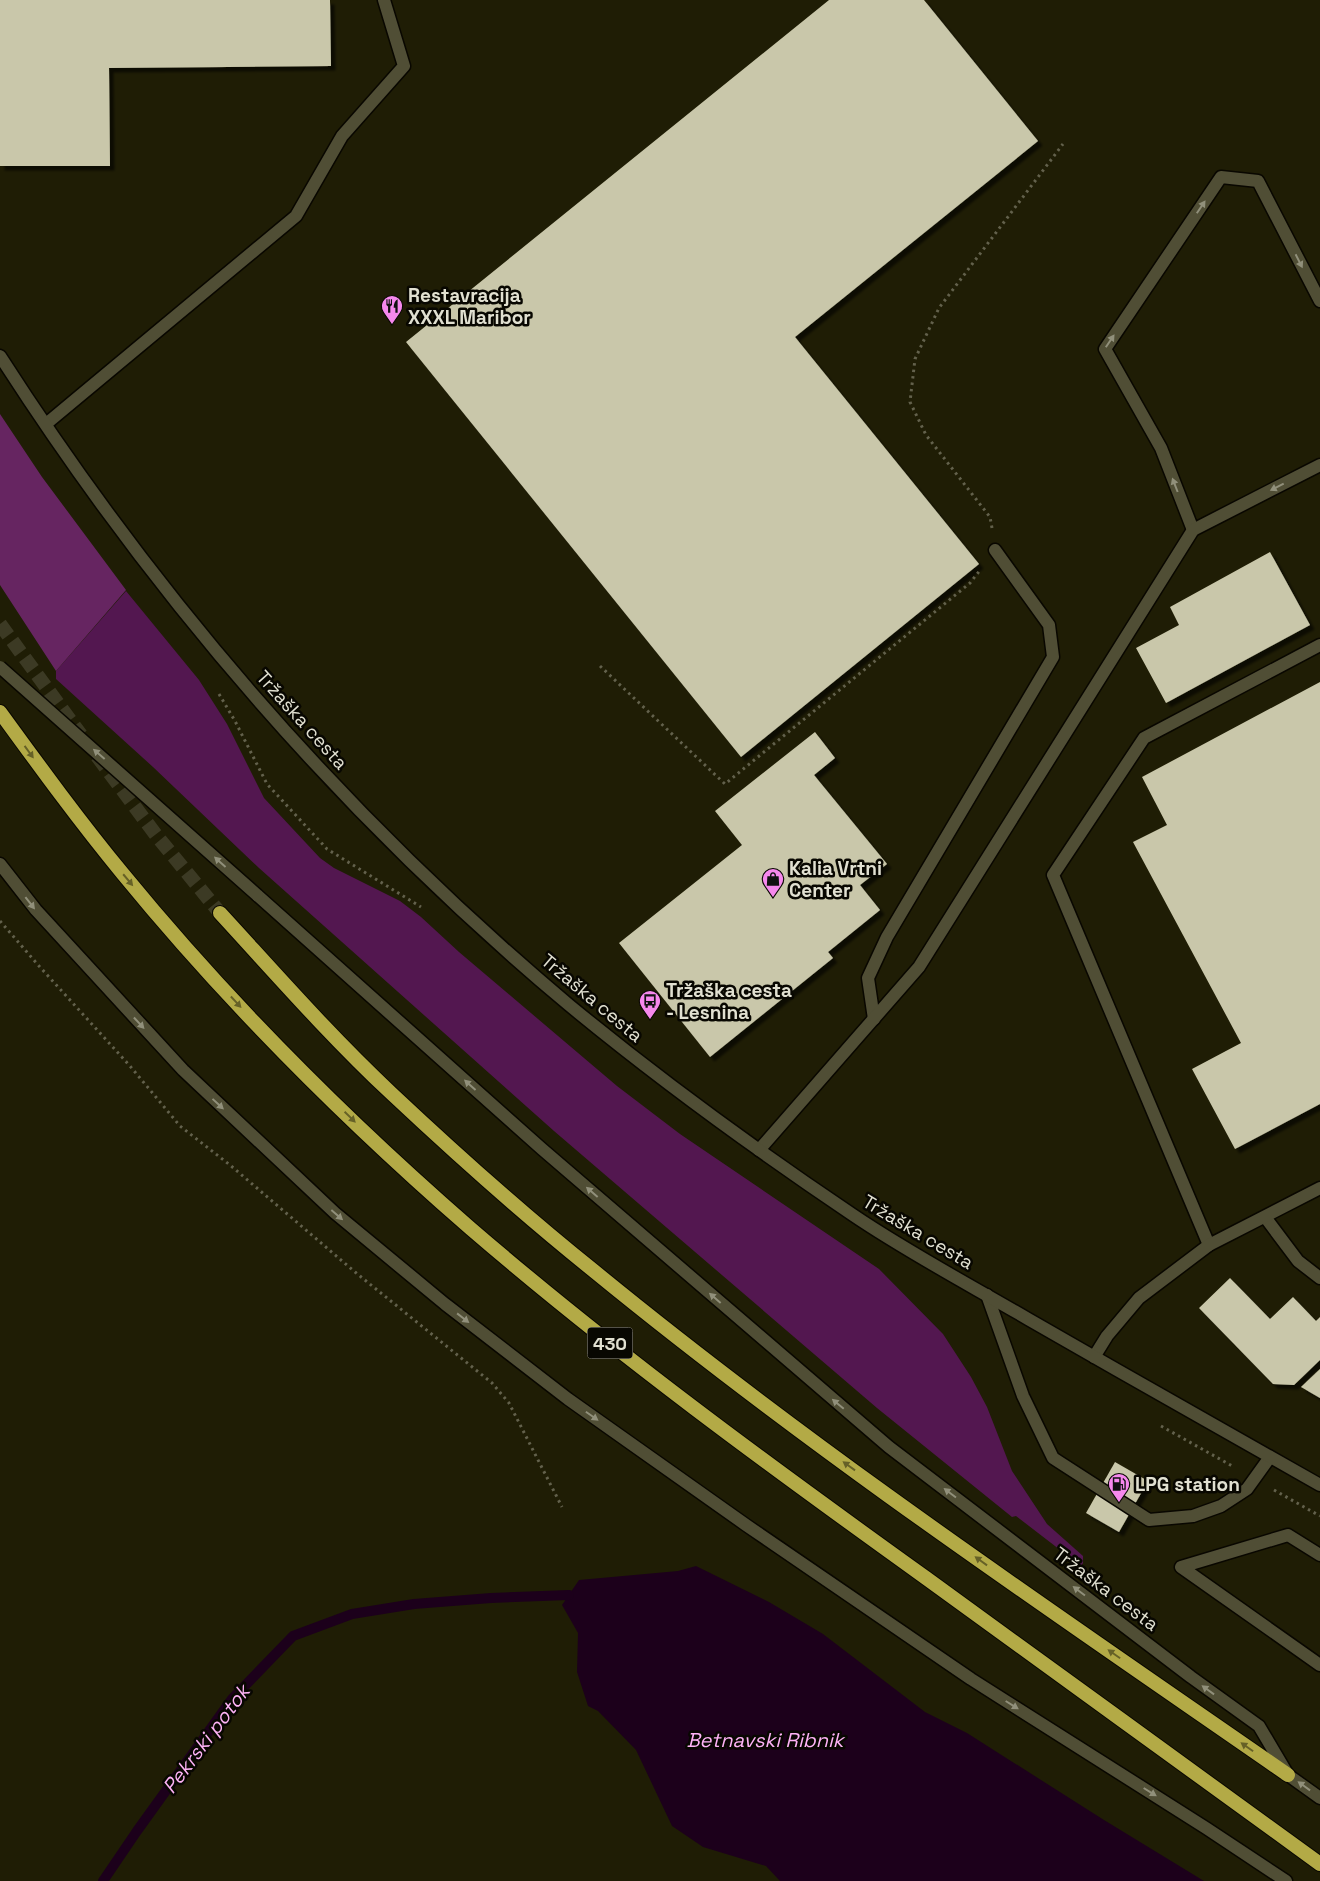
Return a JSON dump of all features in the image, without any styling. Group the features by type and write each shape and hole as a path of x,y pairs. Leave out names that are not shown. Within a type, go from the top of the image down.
{"highway":[{"name":"430","path":"0,712 69,806 126,877 192,954 313,1081 378,1144 469,1227 586,1324 806,1492 1320,1864"},
{"name":"430","path":"220,913 326,1029 388,1090 481,1175 593,1271 687,1345 841,1460 1023,1592 1288,1775"}],"main road":[{"path":"46,424 296,216 342,136 404,66 384,0"},
{"path":"1193,530 1161,448 1105,349 1221,177 1258,182 1320,301"},
{"name":"Tržaška cesta","path":"0,356 131,546 198,631 276,721 362,813 467,914 568,1003 677,1090 858,1218 1094,1357 1320,1486"},
{"path":"760,1150 919,967 1193,530 1320,465"},
{"path":"874,1019 868,978 887,937 1053,657 1049,625 995,550"},
{"path":"1209,1245 1053,876 1144,738 1320,645"},
{"name":"Tržaška cesta","path":"0,667 542,1149 889,1447 1191,1677 1259,1726 1288,1775 1320,1798"},
{"path":"0,864 36,910 183,1070 334,1213 445,1304 568,1399 762,1536 971,1679 1286,1881"},
{"path":"1094,1357 1107,1336 1139,1298 1209,1245 1320,1188"},
{"path":"1265,1217 1298,1261 1320,1278"},
{"path":"988,1295 1023,1396 1053,1458 1149,1520 1193,1516 1221,1506 1247,1490 1270,1457"},
{"path":"1320,1555 1288,1535 1181,1567 1320,1665"}],"path":[{"path":"600,666 726,784 970,583 995,550 990,517 926,435 910,402 915,359 939,308 1063,144"},
{"path":"0,921 130,1066 180,1126 230,1165 355,1272 492,1382 509,1403 562,1507"},
{"path":"1314,1513 1320,1516"}],"shaded area":[{"path":"0,414 42,477 126,590 56,671 0,585"},
{"path":"126,591 199,680 227,724 264,798 320,858 334,868 400,901 421,917 459,952 617,1086 680,1134 879,1269 943,1334 971,1377 987,1407 1012,1471 1047,1524 1083,1556 1081,1566 1016,1516 1012,1517 877,1408 554,1131 259,868 153,767 56,679 56,671"}],"water":[{"name":"Betnavski Ribnik","path":"696,1566 769,1602 823,1634 925,1712 967,1733 1204,1881 780,1881 766,1866 703,1847 672,1826 636,1750 598,1711 588,1706 577,1672 578,1633 562,1605 579,1580 678,1571"}],"building":[{"path":"0,0 330,0 331,66 109,68 110,166 0,166"},
{"path":"829,0 924,0 1038,141 795,337 979,564 741,757 406,342"},
{"path":"1270,552 1310,625 1166,703 1136,648 1179,625 1170,607"},
{"path":"1320,682 1320,1104 1235,1149 1192,1069 1241,1043 1133,842 1167,825 1142,777"},
{"name":"Kalia Vrtni Center","path":"815,732 835,758 814,775 887,864 860,885 880,910 828,952 833,958 710,1057 619,943 742,845 715,811"},
{"path":"1230,1278 1270,1319 1293,1297 1316,1321 1320,1317 1320,1360 1294,1385 1273,1384 1199,1308"},
{"path":"1320,1369 1320,1398 1301,1387"},
{"path":"1115,1462 1148,1481 1119,1532 1086,1513"}],"waterway":[{"name":"Pekrski potok","path":"103,1881 232,1699 293,1636 352,1614 414,1604 491,1598 569,1595"}],"tunnel":[{"path":"0,624 81,735"},
{"path":"97,756 156,835 220,913"}],"place":[{"name":"Restavracija XXXL Maribor","path":"392,325"},
{"name":"Kalia Vrtni Center","path":"773,898"},
{"name":"Tržaška cesta - Lesnina","path":"650,1020"},
{"name":"LPG station","path":"1119,1503"}]}
